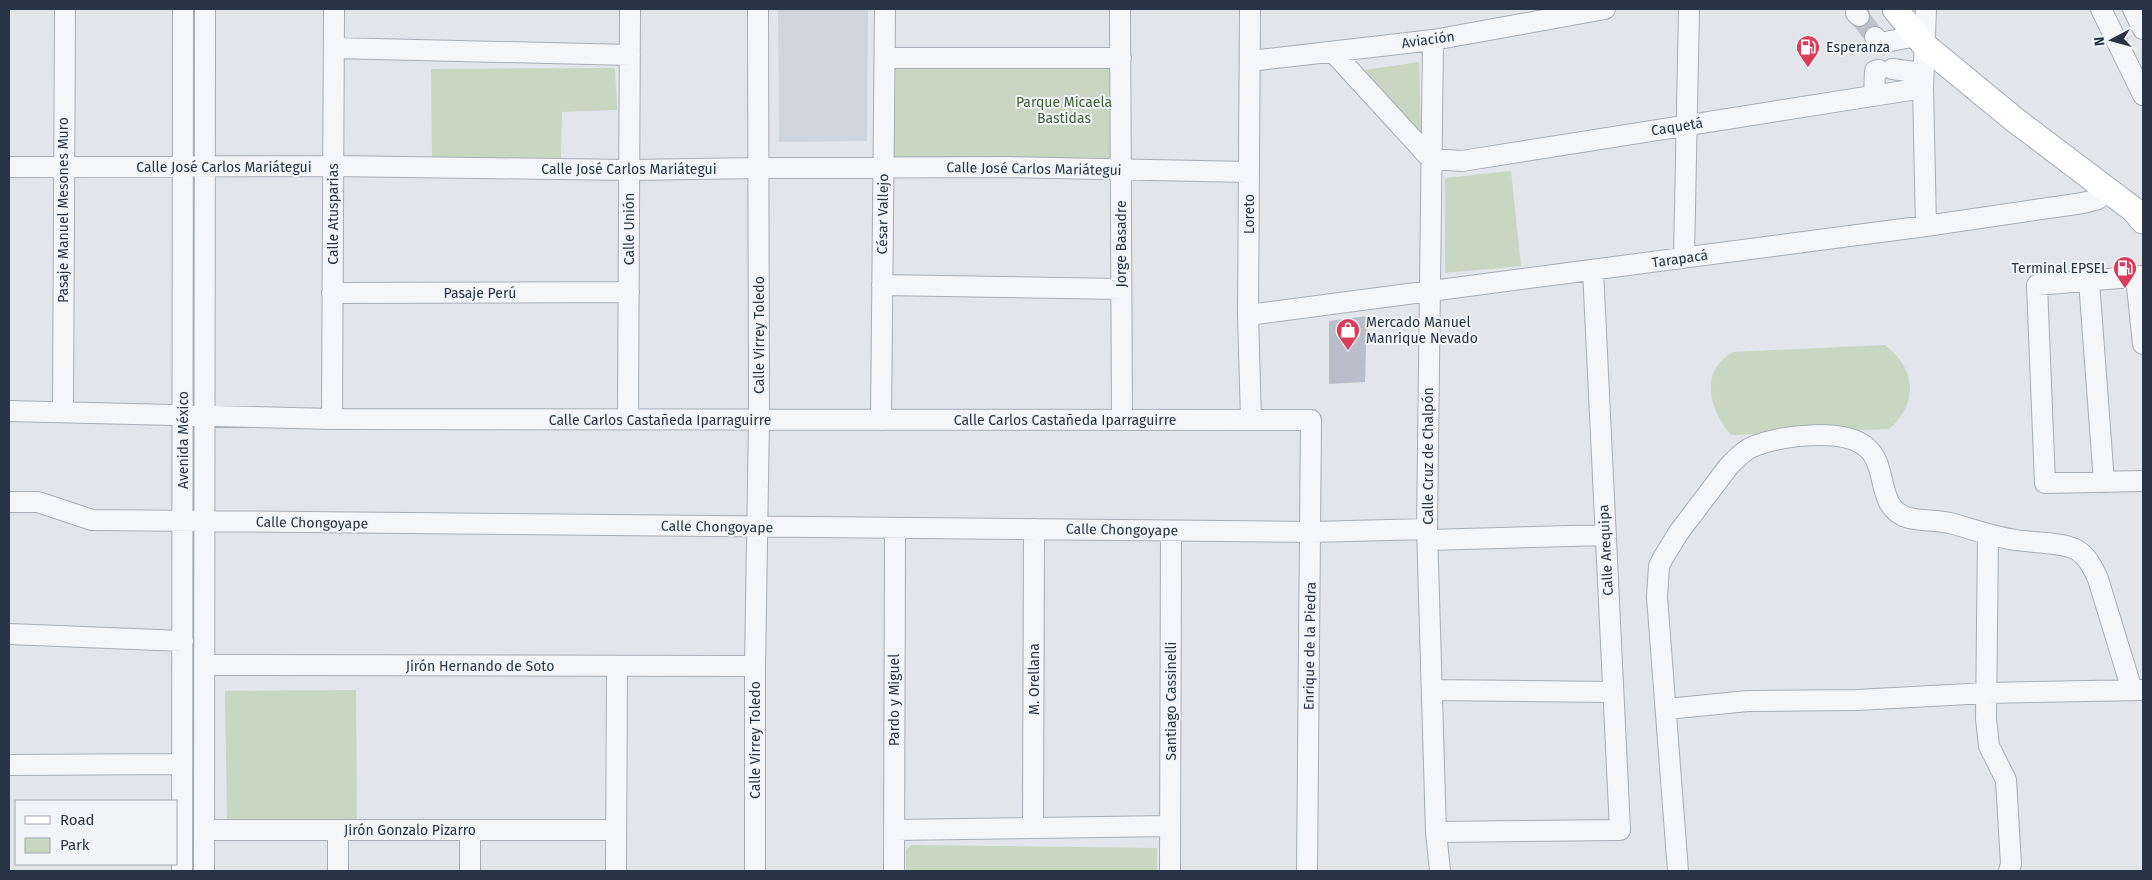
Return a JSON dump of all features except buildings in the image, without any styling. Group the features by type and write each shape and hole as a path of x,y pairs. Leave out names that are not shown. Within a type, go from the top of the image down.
{"main road":[{"path":"1895,9 1921,41 2015,120 2140,214"}],"street":[{"name":"Pasaje Manuel Mesones Muro","path":"62,412 65,9"},
{"name":"Avenida México","path":"182,871 183,9"},
{"name":"Avenida México","path":"204,871 206,522 204,414 205,9"},
{"name":"Calle Atusparias","path":"332,419 334,9"},
{"name":"Calle Unión","path":"628,419 630,9"},
{"name":"Calle Virrey Toledo","path":"755,871 755,666 759,420 758,9"},
{"name":"César Vallejo","path":"881,420 885,9"},
{"name":"Jorge Basadre","path":"1120,9 1122,420"},
{"name":"Loreto","path":"1250,9 1248,315 1251,420"},
{"name":"Aviación","path":"1250,61 1433,40 1605,9"},
{"path":"1684,258 1690,9"},
{"path":"1926,9 1921,41 1926,226"},
{"path":"2102,9 2143,95"},
{"path":"2133,9 2143,29"},
{"name":"Calle Cruz de Chalpón","path":"1433,40 1428,535 1436,832 1440,871"},
{"path":"1874,96 1882,70 1877,40 1921,41"},
{"path":"334,48 630,55"},
{"path":"1333,52 1431,159"},
{"path":"885,58 1121,58"},
{"path":"1882,70 1923,81"},
{"name":"Caquetá","path":"1431,159 1462,161 1687,126 1874,96 1923,81"},
{"name":"Calle José Carlos Mariátegui","path":"9,167 182,168 333,166 629,170 1007,167 1249,172"},
{"name":"Tarapacá","path":"1248,315 1926,226 2083,203 2098,199 2107,189"},
{"name":"Calle Arequipa","path":"1436,832 1620,830 1593,270"},
{"path":"2143,344 2140,277 2036,285 2045,483 2143,481"},
{"path":"2090,281 2104,482"},
{"path":"882,284 1121,289"},
{"name":"Pasaje Perú","path":"332,293 629,292"},
{"name":"Calle Carlos Castañeda Iparraguirre","path":"9,411 204,414 332,419 1311,420"},
{"name":"Enrique de la Piedra","path":"1306,871 1311,420"},
{"path":"1667,709 1748,701 1857,700 2137,690 2093,567 2076,550 2063,546 1988,535 1948,523 1907,517 1895,511 1888,502 1874,457 1867,447 1855,440 1830,436 1805,436 1767,442 1738,456 1729,466 1679,532 1659,566 1657,597 1678,871"},
{"name":"Calle Chongoyape","path":"9,502 38,502 92,520 1311,532 1428,535 1606,535"},
{"name":"Pardo y Miguel","path":"894,871 895,528"},
{"name":"M. Orellana","path":"1033,828 1034,530"},
{"name":"Santiago Cassinelli","path":"1170,871 1172,531"},
{"path":"1988,535 1986,694 1989,746 2006,780 2012,864 2008,871"},
{"path":"9,634 183,642"},
{"name":"Jirón Hernando de Soto","path":"205,665 755,666"},
{"path":"616,871 617,666"},
{"path":"1432,690 1613,692"},
{"path":"9,765 182,764"},
{"path":"894,830 1170,826"},
{"name":"Jirón Gonzalo Pizarro","path":"204,830 616,830"},
{"path":"338,830 338,871"},
{"path":"470,830 470,871"}],"shaded area":[{"path":"778,9 868,9 867,141 779,142"}],"green space":[{"name":"Parque Micaela Bastidas","path":"891,61 1114,61 1114,162 891,159"},
{"path":"1419,62 1421,131 1417,134 1358,71"},
{"path":"615,68 617,110 562,112 561,158 432,158 431,69"},
{"path":"1511,171 1521,266 1445,273 1445,178"},
{"path":"1885,345 1903,364 1910,386 1905,408 1899,419 1889,429 1731,435 1718,415 1713,403 1711,380 1722,360 1733,352"},
{"path":"356,690 357,820 227,821 225,691"},
{"path":"911,845 1157,848 1157,871 906,871 906,850"}],"tunnel":[{"path":"1859,16 1875,37"}],"place":[{"name":"Esperanza","path":"1808,68"},
{"name":"Terminal EPSEL","path":"2125,289"},
{"name":"Mercado Manuel Manrique Nevado","path":"1348,351"}]}
